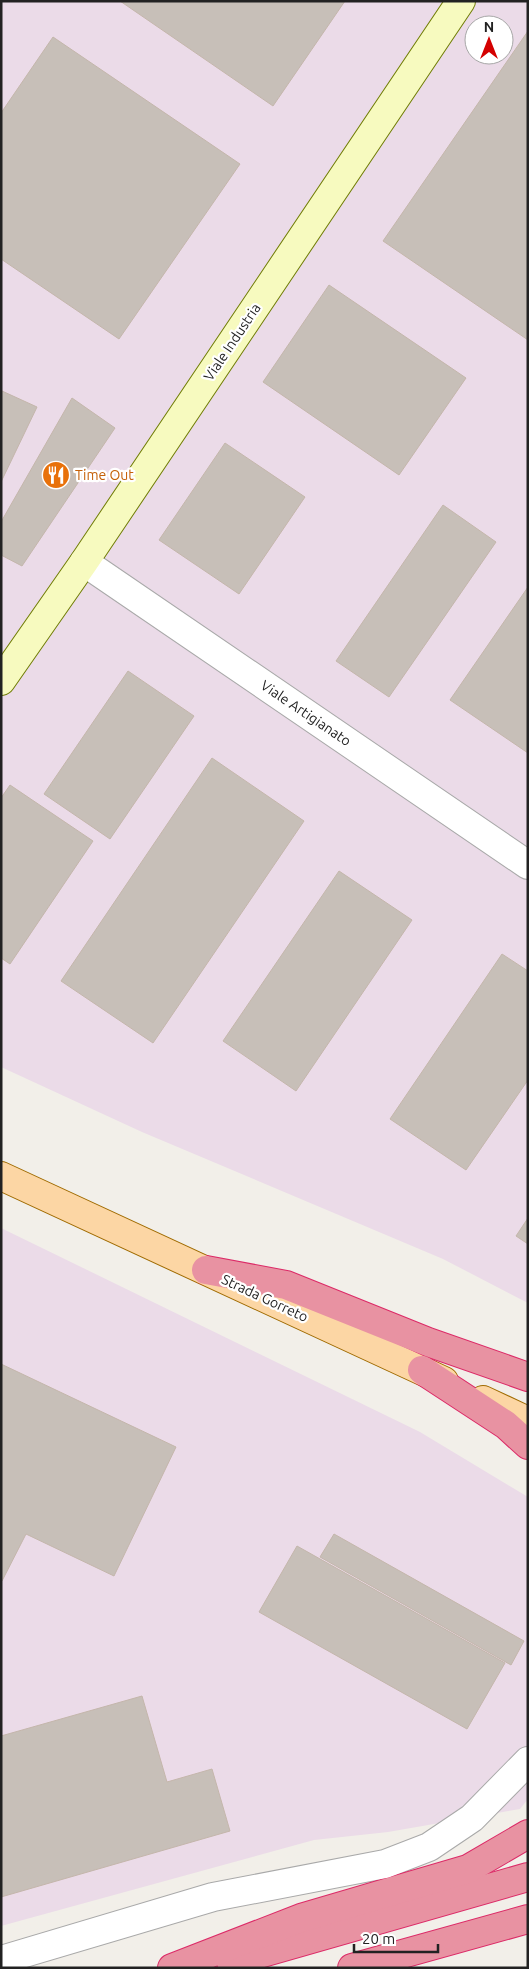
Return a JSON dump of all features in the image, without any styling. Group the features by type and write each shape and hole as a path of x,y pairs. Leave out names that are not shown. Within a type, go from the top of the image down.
{"highway":[{"path":"206,1270 286,1286 428,1342 528,1377"},
{"path":"422,1370 506,1425 528,1445"},
{"path":"172,1968 301,1918 468,1868 528,1834"},
{"path":"210,1968 528,1877"},
{"path":"352,1968 528,1919"}],"main road":[{"name":"Strada Gorreto","path":"1,1176 422,1370 528,1421"}],"street":[{"name":"Viale Industria","path":"1,681 84,562 461,1"},
{"name":"Viale Artigianato","path":"84,562 528,865"},
{"path":"1,1960 212,1897 385,1864 429,1847 472,1818 528,1761"}],"shaded area":[{"path":"1,1 528,1 528,1303 443,1259 142,1132 1,1067"},
{"path":"1,1228 420,1432 528,1497 528,1799 520,1809 388,1832 314,1840 1,1926"}],"building":[{"path":"120,1 345,1 273,106"},
{"path":"528,31 528,340 383,241 505,65 514,65 514,51"},
{"path":"53,37 240,164 119,339 1,259 1,113"},
{"path":"329,285 466,378 399,475 263,382"},
{"path":"1,392 37,407 1,482"},
{"name":"Time Out","path":"72,398 115,428 22,566 1,555 1,522"},
{"path":"225,443 305,497 239,594 159,540"},
{"path":"443,505 496,542 389,697 336,661"},
{"path":"528,587 528,753 450,700"},
{"path":"128,671 194,716 110,839 44,794"},
{"path":"212,758 304,821 153,1043 61,981"},
{"path":"10,785 93,841 10,964 1,958 1,798"},
{"path":"339,871 412,920 296,1091 223,1041"},
{"path":"502,954 528,971 528,1080 466,1170 390,1119"},
{"path":"528,1218 528,1244 516,1236"},
{"path":"1,1364 176,1447 114,1576 26,1534 1,1581"},
{"path":"334,1534 524,1641 511,1665 320,1557"},
{"path":"297,1546 505,1663 467,1729 259,1612"},
{"path":"142,1696 167,1782 212,1769 230,1831 1,1897 1,1736"}],"place":[{"name":"Time Out","path":"56,475"}]}
